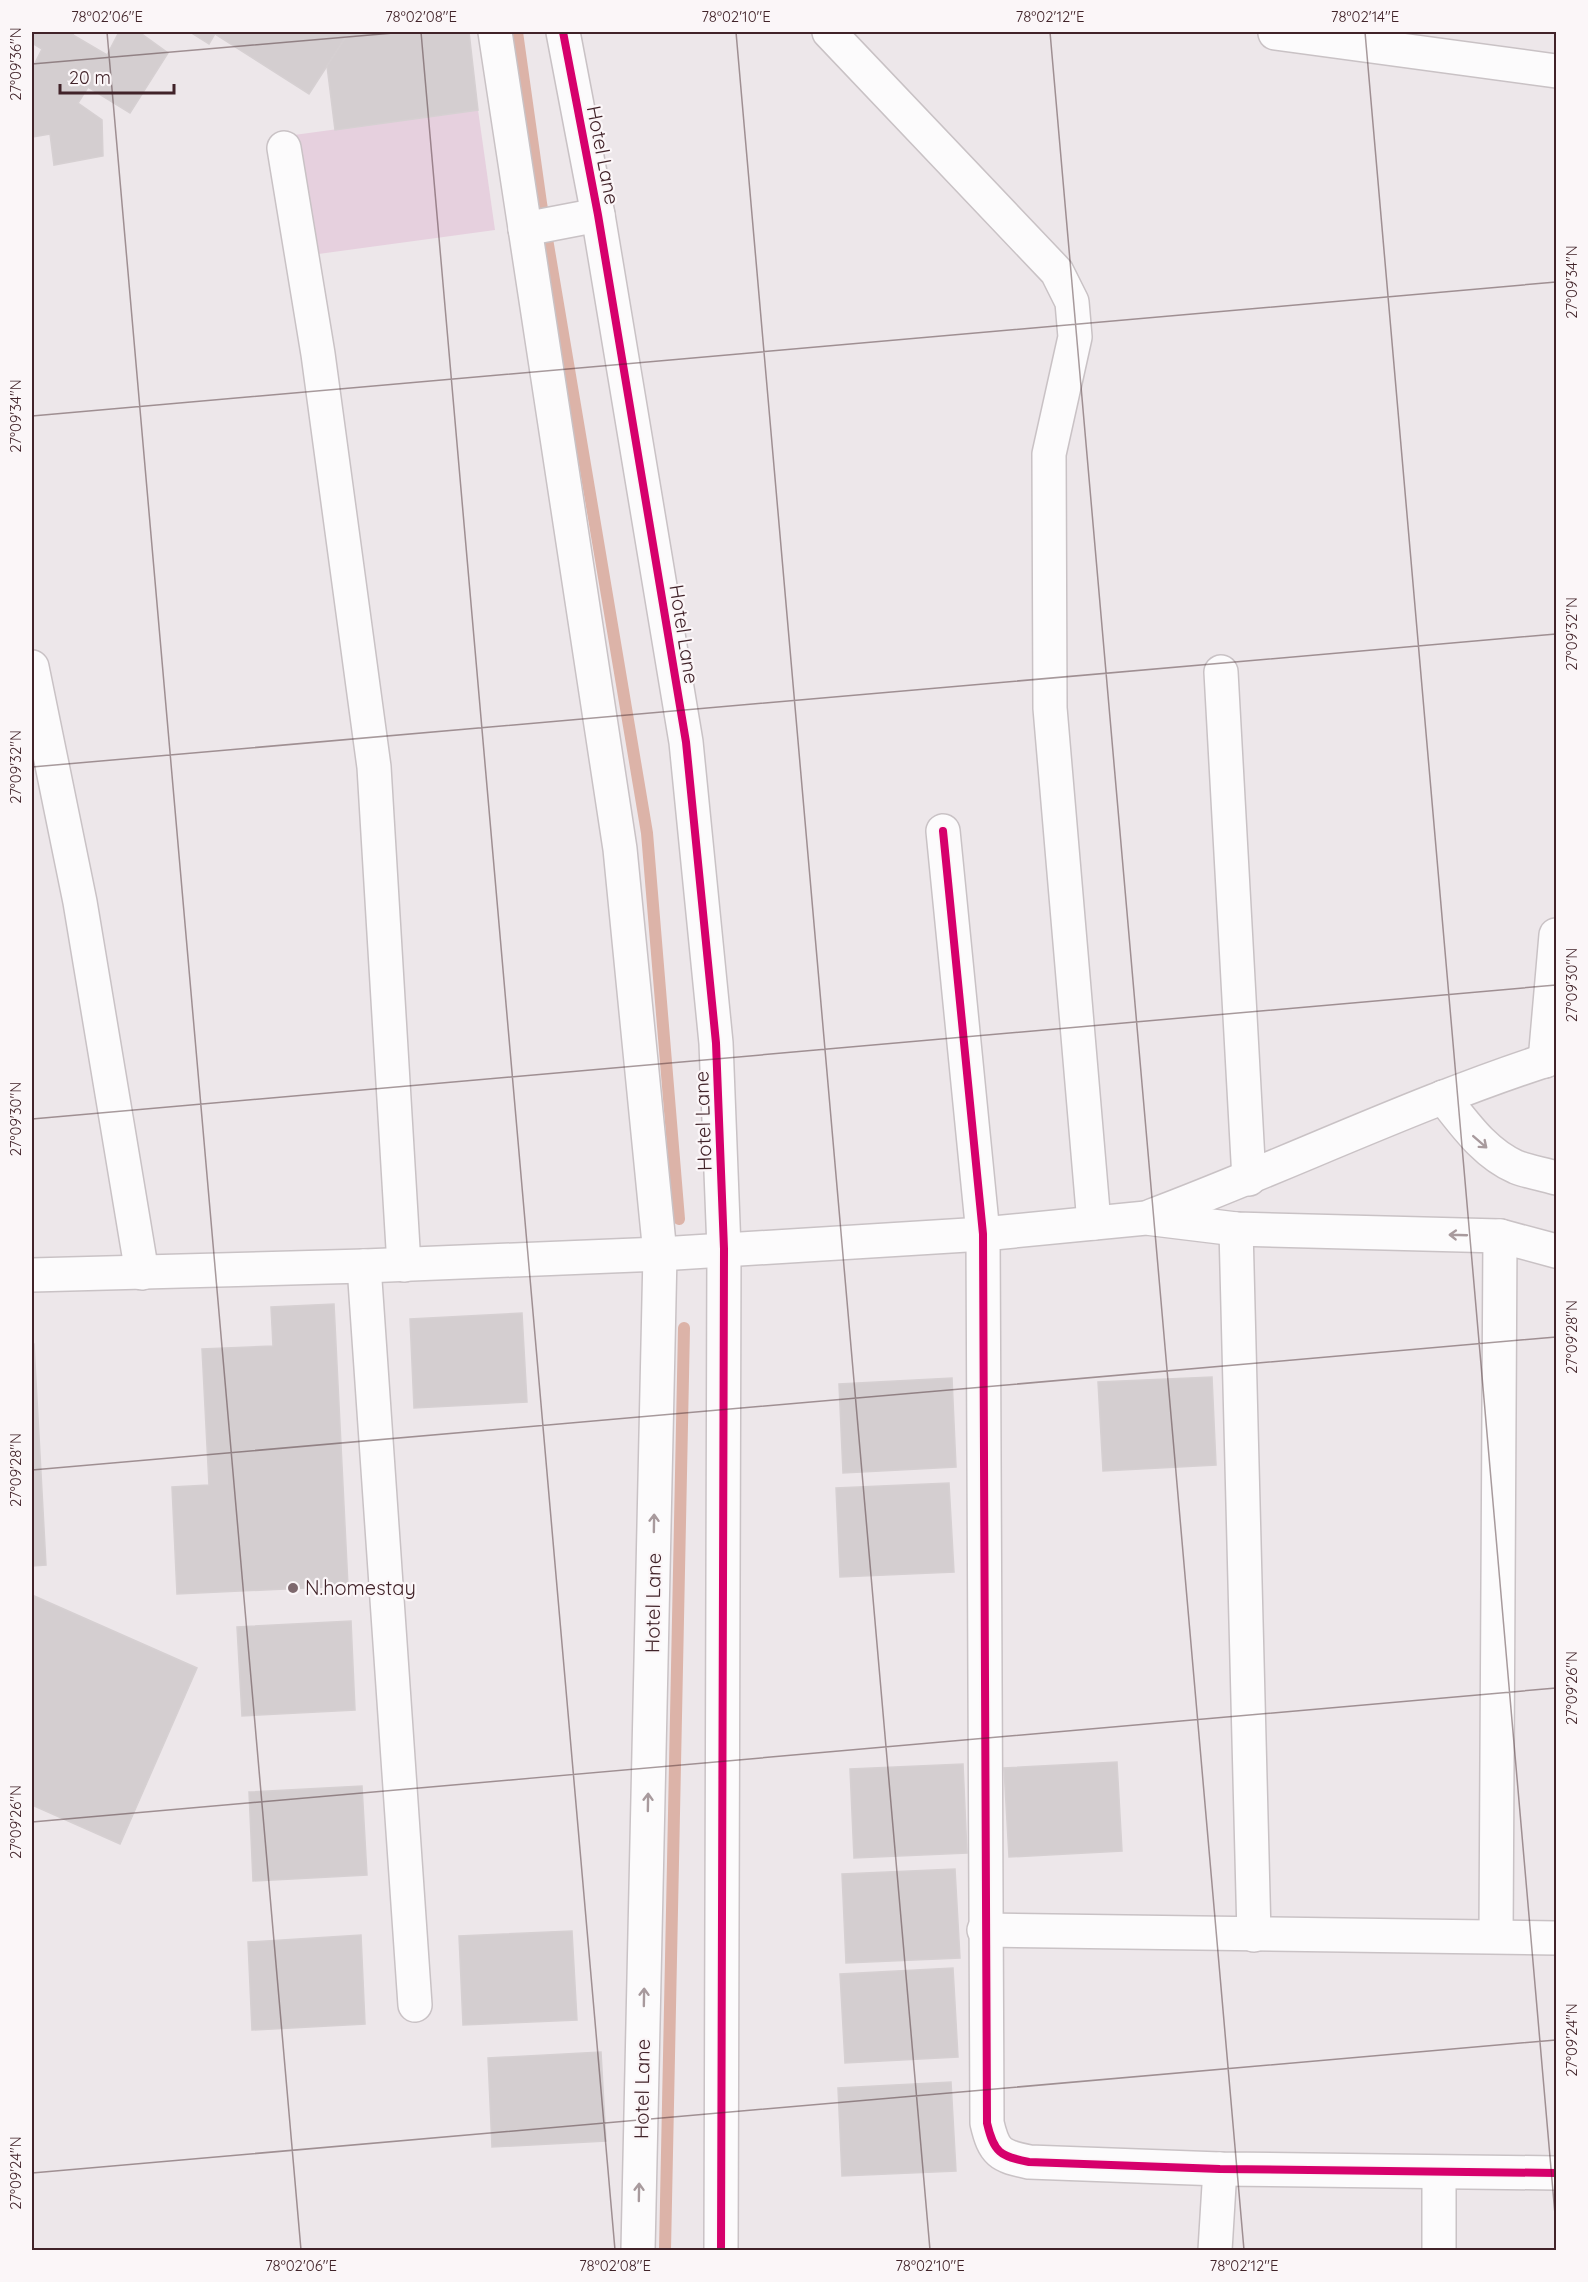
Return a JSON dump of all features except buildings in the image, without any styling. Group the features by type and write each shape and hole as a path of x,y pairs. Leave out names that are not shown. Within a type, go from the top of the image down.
{"street":[{"name":"Hotel Lane","path":"495,32 620,849 660,1254 638,2250"},
{"name":"Hotel Lane","path":"563,32 598,214 686,742 716,1043 724,1249 721,2250"},
{"path":"829,32 1057,273 1072,302 1075,337 1072,360 1049,454 1050,708 1094,1223"},
{"path":"1275,33 1557,71"},
{"path":"284,148 318,354 374,767 404,1265"},
{"path":"525,229 598,214"},
{"path":"32,667 80,902 142,1273"},
{"path":"1221,672 1249,1179"},
{"path":"943,831 983,1234 984,1930 987,2123 992,2142 1004,2157 1029,2162 1220,2169 1557,2173"},
{"path":"1146,1218 1249,1179 1443,1097 1551,1059 1557,935"},
{"path":"1443,1097 1475,1139 1503,1160 1517,1167 1557,1178"},
{"path":"32,1275 404,1265 660,1254 983,1234 1146,1218 1236,1229 1500,1236 1557,1251"},
{"path":"1236,1229 1254,1935"},
{"path":"1496,1936 1500,1236"},
{"path":"364,1266 415,2005"},
{"path":"984,1930 1557,1938"},
{"path":"1215,2250 1220,2169"},
{"path":"1439,2173 1439,2250"}],"shaded area":[{"path":"478,110 495,230 311,255 294,135"}],"waterway":[{"path":"517,32 541,203 647,833 679,1219"},
{"path":"665,2250 684,1328"}],"cycle path":[{"path":"563,32 598,215 686,742 716,1043 724,1249 721,2250"},
{"path":"943,831 983,1234 987,2123 992,2141 1005,2155 1029,2162 1220,2169 1556,2173"}],"place":[{"name":"N.homestay","path":"293,1588"}]}
